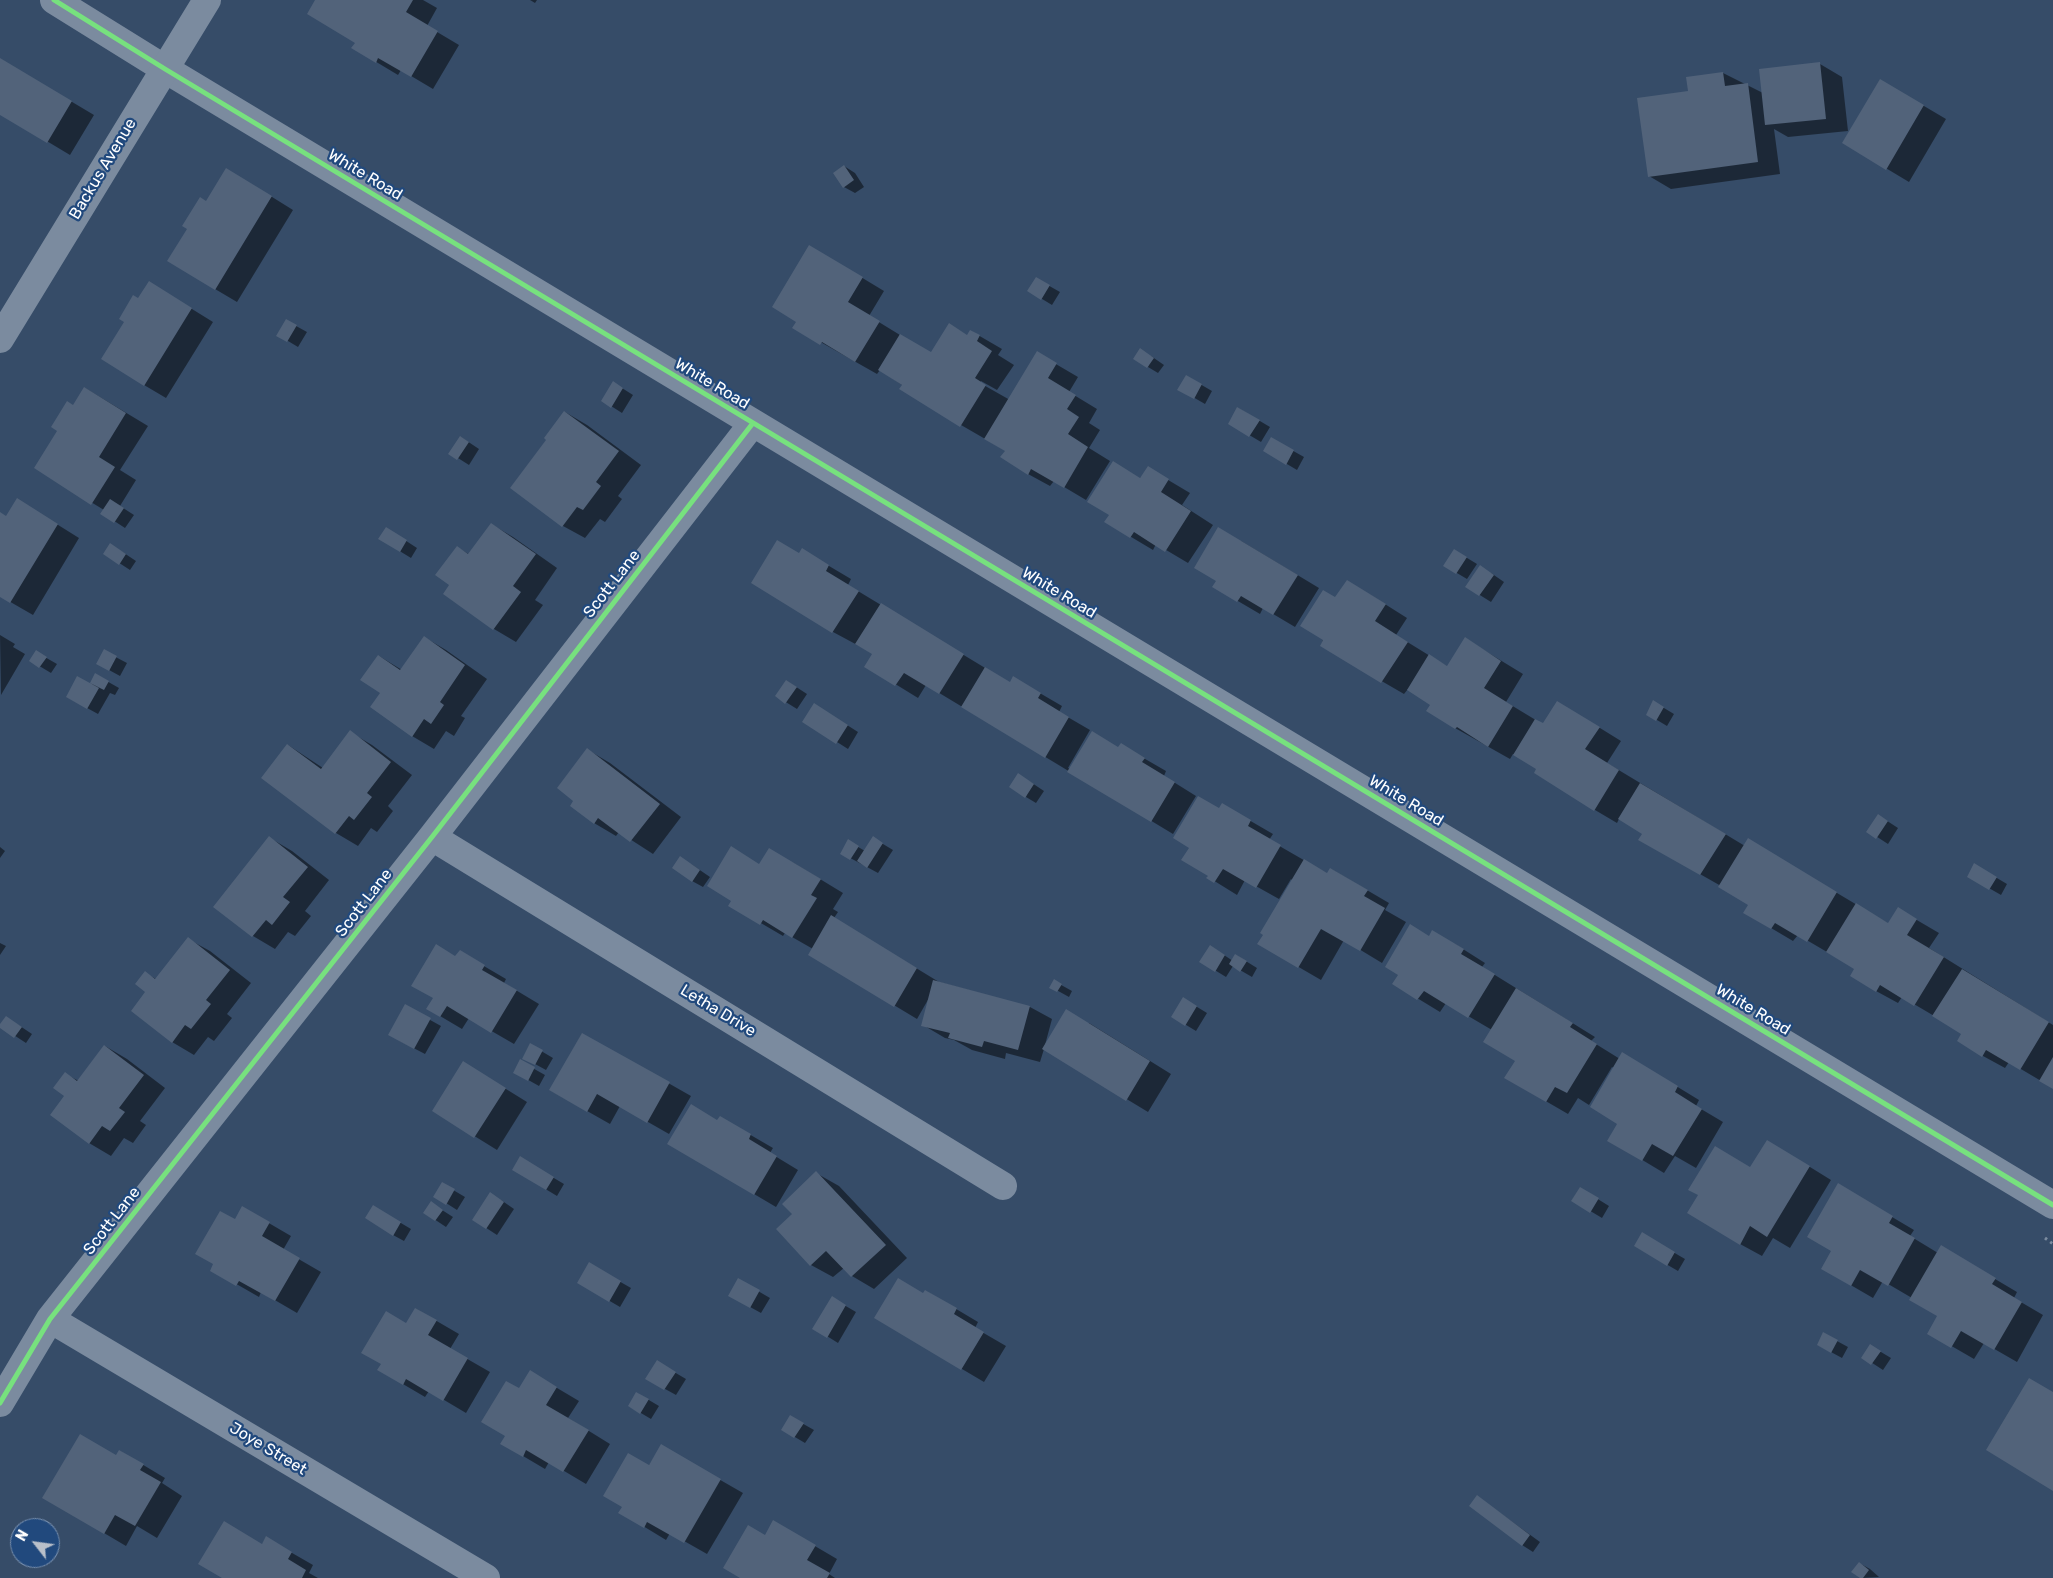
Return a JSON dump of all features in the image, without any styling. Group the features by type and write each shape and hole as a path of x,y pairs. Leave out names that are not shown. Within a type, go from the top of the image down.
{"street":[{"name":"White Road","path":"54,0 165,69 2053,1205"},
{"name":"Backus Avenue","path":"0,339 207,0"},
{"name":"Scott Lane","path":"0,1403 50,1319 432,837 753,423"},
{"name":"Letha Drive","path":"432,837 1003,1186"},
{"name":"Joye Street","path":"50,1319 486,1578"}],"path":[{"path":"2037,1233 2053,1244"}],"building":[{"path":"315,0 413,0 406,12 438,31 411,77 378,58 376,63 351,48 355,43 307,14"},
{"path":"0,58 72,101 47,143 0,115"},
{"path":"1820,62 1826,119 1765,125 1759,69"},
{"path":"1723,72 1725,86 1748,83 1758,162 1648,177 1637,98 1688,91 1686,77"},
{"path":"1880,79 1924,105 1886,170 1842,143"},
{"path":"844,165 854,180 843,188 833,173"},
{"path":"226,168 272,196 215,290 167,261 187,229 182,226 200,197 206,201"},
{"path":"809,245 863,277 848,302 880,321 855,362 822,342 820,345 792,328 796,322 772,307"},
{"path":"1036,277 1050,285 1041,300 1027,291"},
{"path":"149,281 192,308 144,386 101,359 124,322 119,319 133,295 138,298"},
{"path":"286,319 297,325 287,342 276,336"},
{"path":"949,323 967,335 970,330 980,335 977,341 992,351 975,378 986,385 960,427 899,389 902,385 878,370 900,334 931,352"},
{"path":"1140,348 1154,358 1147,368 1133,359"},
{"path":"1037,351 1057,363 1048,378 1076,395 1067,409 1079,417 1068,434 1088,447 1064,488 1031,469 1028,475 1000,457 1005,451 984,439"},
{"path":"1186,375 1202,384 1194,399 1177,390"},
{"path":"613,381 623,388 611,408 601,401"},
{"path":"84,387 126,413 99,457 115,467 91,505 34,468 57,431 51,427 67,401 73,405"},
{"path":"1237,407 1260,420 1249,437 1228,424"},
{"path":"564,411 619,451 596,482 601,486 583,510 577,507 562,527 510,488 546,440 544,438"},
{"path":"460,436 469,442 457,460 448,454"},
{"path":"1271,437 1294,450 1286,465 1263,451"},
{"path":"1113,461 1140,478 1148,466 1169,479 1161,492 1191,511 1165,552 1134,532 1130,538 1104,522 1109,515 1087,502"},
{"path":"17,498 58,524 10,603 0,597 0,512 6,516"},
{"path":"110,499 124,508 114,523 100,514"},
{"path":"491,523 536,554 513,586 521,592 493,630 443,594 449,585 435,575 457,546 468,554"},
{"path":"386,527 407,540 400,552 378,539"},
{"path":"1218,527 1298,575 1273,615 1241,596 1237,602 1212,587 1216,581 1194,568"},
{"path":"777,540 799,553 802,548 829,565 826,571 859,591 832,633 751,583"},
{"path":"110,543 126,554 119,565 103,554"},
{"path":"1454,549 1467,557 1456,574 1443,566"},
{"path":"1480,565 1494,575 1479,596 1465,587"},
{"path":"1347,580 1386,604 1375,621 1408,642 1381,683 1320,646 1323,640 1300,626 1323,590 1335,597"},
{"path":"881,603 964,654 939,694 904,673 895,686 864,667 872,654 855,644"},
{"path":"424,636 465,665 440,702 444,705 431,724 424,719 412,737 370,707 380,693 360,680 378,655 400,670"},
{"path":"1465,637 1501,661 1484,688 1513,706 1488,747 1457,727 1455,729 1426,711 1430,705 1407,690 1429,654 1447,666"},
{"path":"104,649 117,656 109,671 96,664"},
{"path":"36,650 47,657 39,668 29,661"},
{"path":"985,667 1010,682 1013,676 1041,693 1038,698 1069,717 1045,758 961,707"},
{"path":"95,673 109,681 104,690 90,683"},
{"path":"77,676 99,688 87,709 66,697"},
{"path":"786,680 797,687 785,704 775,696"},
{"path":"1653,700 1664,707 1656,721 1646,715"},
{"path":"1557,701 1600,727 1585,749 1619,770 1594,811 1534,773 1536,769 1513,755 1535,719 1543,723"},
{"path":"814,703 848,725 836,744 802,722"},
{"path":"350,730 391,762 367,793 372,797 354,820 349,816 335,834 261,778 287,744 321,769"},
{"path":"1092,731 1118,747 1121,743 1145,758 1142,762 1175,782 1151,822 1067,772"},
{"path":"587,748 660,804 630,842 598,818 594,824 570,806 573,801 557,788"},
{"path":"1018,773 1034,784 1025,798 1009,787"},
{"path":"1640,783 1726,834 1700,875 1638,840 1642,834 1618,819"},
{"path":"1198,796 1219,808 1222,803 1251,820 1248,826 1281,845 1256,888 1223,869 1214,883 1206,878 1208,876 1181,860 1189,848 1173,838"},
{"path":"1878,814 1888,821 1876,839 1866,832"},
{"path":"269,836 308,867 283,897 290,902 272,925 266,920 252,937 213,907"},
{"path":"873,836 883,843 867,868 857,861"},
{"path":"1748,838 1837,892 1807,942 1775,923 1771,929 1743,913 1748,905 1718,887"},
{"path":"848,839 859,846 850,860 840,854"},
{"path":"731,846 759,864 769,848 821,879 811,895 817,898 792,938 763,920 760,925 728,906 731,901 707,886"},
{"path":"680,856 700,870 692,882 672,868"},
{"path":"1304,859 1327,873 1330,868 1368,890 1364,896 1385,908 1360,951 1321,929 1298,968 1257,944 1263,935 1260,933"},
{"path":"1974,863 1997,877 1989,890 1967,877"},
{"path":"1856,903 1888,923 1898,907 1917,919 1907,935 1944,957 1914,1006 1880,985 1876,992 1850,976 1854,969 1826,952"},
{"path":"831,915 917,968 894,1007 808,955"},
{"path":"1410,924 1429,936 1432,930 1464,949 1461,954 1495,974 1468,1018 1424,991 1417,1000 1392,984 1398,975 1385,967"},
{"path":"188,937 230,970 206,1000 211,1004 191,1029 185,1025 172,1043 131,1011 145,992 135,984 145,971 155,979"},
{"path":"436,944 455,956 460,950 485,965 482,970 517,990 491,1033 447,1006 440,1017 426,1009 433,998 411,986"},
{"path":"1210,945 1225,955 1215,972 1199,962"},
{"path":"1235,954 1247,961 1240,972 1229,964"},
{"path":"1962,969 2049,1022 2020,1070 1986,1050 1982,1057 1957,1041 1961,1034 1932,1016"},
{"path":"1054,979 1062,984 1057,992 1049,988"},
{"path":"933,980 1030,1006 1018,1050 984,1041 982,1047 948,1038 950,1033 921,1026"},
{"path":"1516,988 1573,1023 1570,1027 1597,1044 1567,1093 1555,1087 1546,1102 1504,1078 1515,1061 1483,1042"},
{"path":"1183,997 1197,1006 1185,1026 1171,1017"},
{"path":"405,1004 431,1018 414,1049 388,1035"},
{"path":"1066,1009 1150,1061 1126,1101 1042,1049"},
{"path":"6,1016 22,1027 14,1038 0,1028 0,1024"},
{"path":"582,1033 670,1082 647,1123 597,1094 587,1112 549,1090"},
{"path":"530,1043 543,1050 535,1065 522,1059"},
{"path":"104,1045 144,1075 119,1108 125,1112 110,1131 102,1126 89,1144 50,1115 64,1096 53,1088 65,1072 77,1081"},
{"path":"1622,1052 1678,1086 1675,1092 1702,1109 1673,1156 1652,1144 1642,1161 1607,1141 1617,1124 1590,1107"},
{"path":"2053,1057 2053,1089 2039,1081"},
{"path":"520,1059 535,1067 528,1081 513,1073"},
{"path":"463,1061 506,1088 474,1138 432,1111"},
{"path":"691,1104 717,1120 720,1116 751,1134 749,1139 777,1156 754,1195 667,1144"},
{"path":"1767,1140 1810,1166 1767,1237 1750,1226 1740,1245 1687,1213 1698,1195 1688,1190 1715,1146 1750,1167"},
{"path":"520,1156 554,1177 546,1190 512,1170"},
{"path":"816,1171 886,1245 851,1277 826,1251 810,1266 776,1229 792,1214 782,1204"},
{"path":"442,1182 455,1189 446,1205 433,1197"},
{"path":"1838,1183 1893,1216 1889,1223 1915,1238 1888,1286 1860,1270 1851,1286 1821,1269 1831,1251 1807,1237"},
{"path":"1580,1187 1599,1198 1590,1213 1571,1201"},
{"path":"490,1192 504,1202 486,1229 472,1220"},
{"path":"431,1201 443,1210 435,1221 423,1213"},
{"path":"373,1205 401,1222 393,1236 365,1218"},
{"path":"242,1206 270,1222 262,1236 300,1258 275,1301 239,1281 236,1286 210,1271 213,1264 195,1254 220,1211 235,1219"},
{"path":"1642,1232 1675,1252 1667,1266 1634,1246"},
{"path":"1941,1245 1996,1278 1992,1284 2022,1302 1994,1350 1961,1331 1951,1348 1927,1334 1937,1316 1909,1300"},
{"path":"589,1262 621,1281 609,1302 577,1283"},
{"path":"738,1278 760,1290 750,1308 728,1296"},
{"path":"898,1278 923,1293 925,1290 957,1308 954,1314 984,1332 961,1370 874,1318"},
{"path":"832,1296 846,1305 827,1338 812,1329"},
{"path":"415,1308 437,1320 428,1335 468,1358 443,1401 406,1379 403,1385 377,1370 381,1364 361,1353 386,1311 406,1323"},
{"path":"1823,1332 1838,1340 1831,1353 1817,1345"},
{"path":"1870,1344 1881,1351 1871,1365 1861,1358"},
{"path":"657,1360 676,1372 664,1390 645,1379"},
{"path":"530,1370 557,1387 546,1405 589,1430 563,1472 526,1450 523,1457 500,1444 505,1436 481,1422 506,1381 519,1388"},
{"path":"2029,1378 2053,1392 2053,1491 1986,1450"},
{"path":"636,1392 649,1399 640,1414 628,1406"},
{"path":"790,1415 804,1423 794,1438 781,1430"},
{"path":"80,1434 116,1455 119,1450 144,1464 140,1470 161,1482 135,1526 115,1515 104,1534 42,1498"},
{"path":"661,1444 721,1479 684,1543 647,1522 644,1528 618,1513 622,1507 603,1496 628,1453 649,1465"},
{"path":"1477,1495 1530,1535 1522,1546 1469,1506"},
{"path":"773,1520 816,1545 807,1560 830,1573 827,1578 740,1578 723,1568 748,1525 765,1535"},
{"path":"224,1521 262,1544 266,1536 292,1552 288,1559 306,1570 302,1578 222,1578 198,1564"},
{"path":"1859,1562 1869,1570 1863,1578 1851,1572"}],"cycle path":[{"path":"54,0 165,69 2053,1205"},
{"path":"0,1403 50,1319 432,837 753,423"}]}
